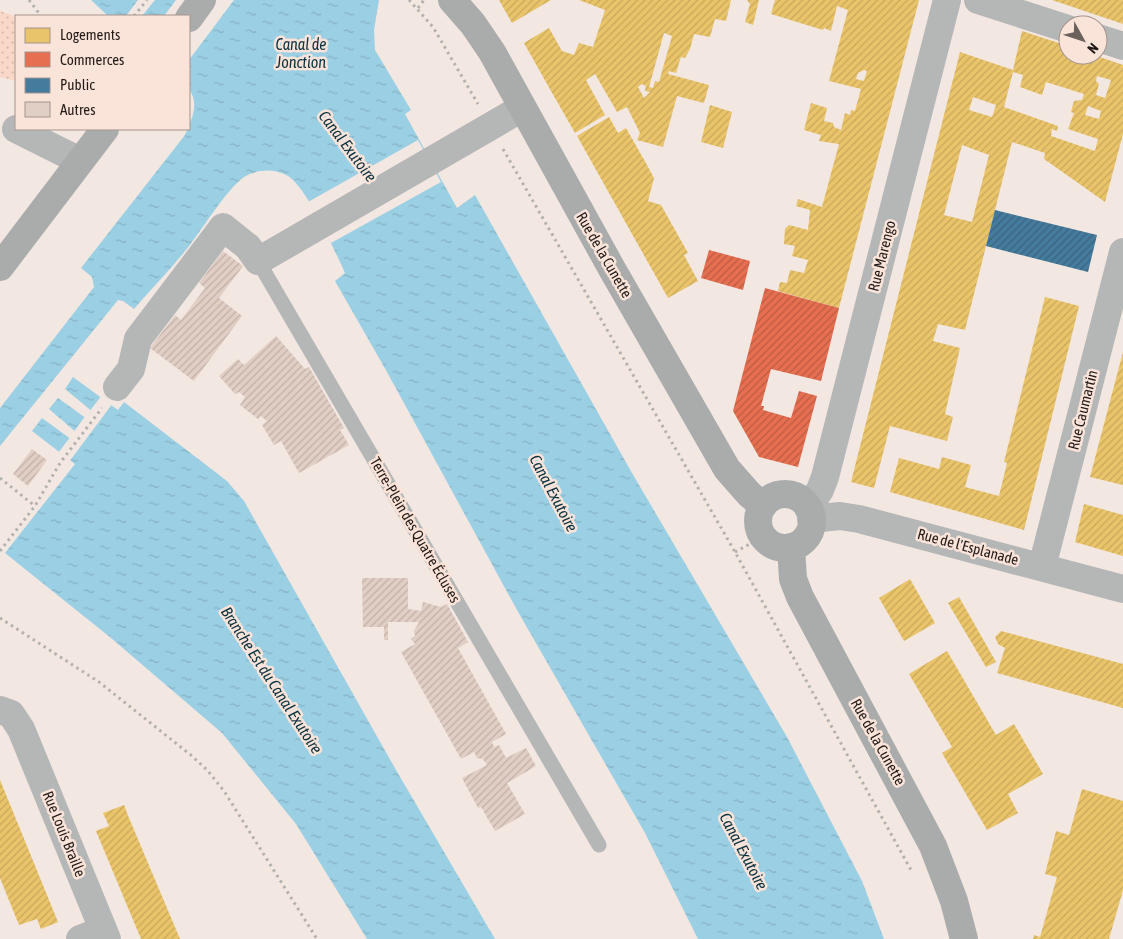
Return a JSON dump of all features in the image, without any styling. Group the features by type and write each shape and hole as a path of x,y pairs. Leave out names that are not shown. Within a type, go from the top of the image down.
{"main road":[{"path":"190,17 202,0"},
{"name":"Rue de la Cunette","path":"452,0 483,37 727,469 749,494 764,506"},
{"path":"0,266 104,130"},
{"path":"787,495 801,500 810,514 810,531 805,538 791,547 775,546 763,537 758,519 764,506 772,498 787,495"},
{"name":"Rue de la Cunette","path":"791,547 793,579 800,598 933,846 954,901 964,939"}],"street":[{"name":"Rue Marengo","path":"810,514 825,477 948,0"},
{"path":"978,0 1058,26"},
{"path":"1108,41 1123,46"},
{"path":"117,387 131,369 138,339 223,227 248,247 258,261 522,108"},
{"path":"20,130 80,161"},
{"name":"Rue Caumartin","path":"1042,567 1123,252"},
{"name":"Rue de l'Esplanade","path":"810,514 859,519 1123,589"},
{"name":"Rue Louis Braille","path":"0,710 11,714 21,729 97,936"}],"lane":[{"name":"Terre-Plein des Quatre Écluses","path":"258,261 599,845"}],"path":[{"path":"29,0 40,15"},
{"path":"135,15 147,0"},
{"path":"409,0 418,8 439,38 490,126 735,552 897,842 913,875"},
{"path":"418,8 424,0"},
{"path":"0,551 35,506 60,463 117,387"},
{"path":"0,478 35,506"},
{"path":"735,552 763,537"},
{"path":"0,618 92,678 208,771 224,790 317,939"}],"shaded area":[{"path":"0,11 15,18 15,81 0,77"}],"water":[{"path":"91,0 379,0 374,30 375,50 411,110 405,114 457,208 475,195 632,473 787,737 862,881 884,939 698,939 645,833 517,610 335,281 345,273 325,230 302,191 295,182 283,173 266,170 260,171 249,174 237,183 182,254 134,309 123,301 118,300 0,446 0,408 94,287 92,277 81,268 187,130 190,130 194,101 190,91 190,15 107,15"},
{"name":"Branche Est du Canal Exutoire","path":"73,377 118,410 124,402 227,481 244,501 396,770 495,939 367,939 296,824 222,733 111,638 5,553 75,464 32,431 42,418 79,445 84,439 49,409 58,398 94,424 99,417 65,389"}],"pier":[{"path":"138,0 155,0 143,15 127,15"},
{"path":"176,0 234,0 190,59 190,15 165,15"},
{"path":"418,140 441,182 331,243 308,202"},
{"path":"102,395 113,403 69,462 58,453 71,436 79,442 81,439 73,433 86,415 94,421 96,418 89,412"}],"building: Logements":[{"path":"499,0 551,0 512,23"},
{"path":"579,0 731,0 726,21 715,19 710,37 694,34 690,49 685,58 681,57 676,73 669,71 668,74 709,85 704,103 677,96 663,147 637,140 640,133 627,107 617,112 595,74 586,80 605,115 575,133 524,43 549,28 562,51 574,55 579,43 593,47 605,10","holes":["664,33 672,36 659,82 655,81 653,88 649,87","642,84 646,86 645,91 650,92 644,98 638,87"]},
{"path":"747,0 759,0 753,25 745,22 750,4"},
{"path":"775,0 919,0 839,308 778,291 780,282 787,283 790,270 804,273 808,260 792,256 795,246 784,244 785,229 789,225 808,230 810,210 796,206 798,199 822,207 839,144 819,141 821,135 804,130 811,103 827,108 824,121 833,123 834,127 841,130 845,113 850,115 851,110 855,111 861,89 829,81 848,10 837,6 831,31 771,14","holes":["864,70 867,71 864,81 856,79 858,73"]},
{"path":"1052,0 1123,0 1123,24 1108,19 1108,15 1096,15"},
{"path":"1022,31 1058,43 1058,65 1108,65 1108,60 1123,65 1123,134 1105,202 1044,159 1045,153 1012,142 965,330 938,324 933,341 960,348 945,414 953,417 947,441 890,426 874,488 851,482 960,52 1013,70","holes":["1013,72 1023,75 1020,87 1042,95 1046,82 1084,94 1082,100 1074,101 1071,112 1074,113 1068,129 1098,139 1095,151 1051,136 1052,129 1057,131 1058,126 1004,107","1097,76 1111,80 1105,98 1096,95 1099,84 1096,81","973,97 996,105 992,117 969,110","1088,106 1101,111 1099,119 1085,115","962,145 989,155 972,222 944,215"]},
{"path":"710,105 732,112 723,148 701,142"},
{"path":"609,117 618,133 626,128 647,165 654,178 648,201 661,205 688,253 684,255 698,281 668,298 577,136"},
{"path":"1045,297 1079,306 1024,530 890,492 899,458 939,469 942,457 971,465 965,487 999,496 1007,463 1004,462"},
{"path":"1123,352 1123,485 1090,477"},
{"path":"1084,504 1123,515 1123,556 1075,542"},
{"path":"910,579 935,623 904,641 879,598"},
{"path":"959,597 996,662 986,667 948,603"},
{"path":"1001,631 1123,664 1123,708 997,673 1005,648 998,644 995,637"},
{"path":"947,651 996,735 1014,724 1043,774 1008,794 1018,813 987,830 942,753 952,747 909,674"},
{"path":"0,780 58,922 41,929 37,919 19,925 0,878"},
{"path":"1082,789 1123,801 1123,890 1109,939 1033,939 1034,935 1040,937 1057,877 1045,874 1056,831 1069,835"},
{"path":"124,805 180,939 141,939 96,831 109,826 103,813"}],"building: Commerces":[{"path":"709,250 750,261 743,290 701,278"},
{"path":"765,288 839,308 821,381 771,369 761,406 764,406 763,410 791,418 799,391 817,396 798,467 759,457 733,411"}],"building: Public":[{"path":"995,210 1097,235 1088,272 986,246"}],"building: Autres":[{"path":"223,251 243,266 219,298 242,316 194,381 150,348 175,315 181,320 205,288 199,283"},
{"path":"276,336 305,369 309,367 344,428 340,430 349,445 299,473 281,441 274,445 262,425 267,421 261,416 258,419 240,405 245,397 239,392 235,394 219,376 238,359 244,365"},
{"path":"32,449 47,460 28,486 13,474"},
{"path":"362,578 408,578 408,609 421,611 423,602 441,607 447,604 468,642 458,648 506,734 492,742 494,747 499,745 506,758 526,748 536,766 507,783 525,814 495,831 481,807 478,808 462,778 487,765 483,759 477,758 474,752 461,759 401,652 415,644 411,639 415,636 414,631 419,622 388,622 388,640 384,640 384,627 363,627"}],"water label":[{"name":"Canal de Jonction","path":"301,53"},
{"name":"Canal Exutoire","path":"348,146"},
{"name":"Canal Exutoire","path":"554,493"},
{"name":"Canal Exutoire","path":"744,851"}]}
